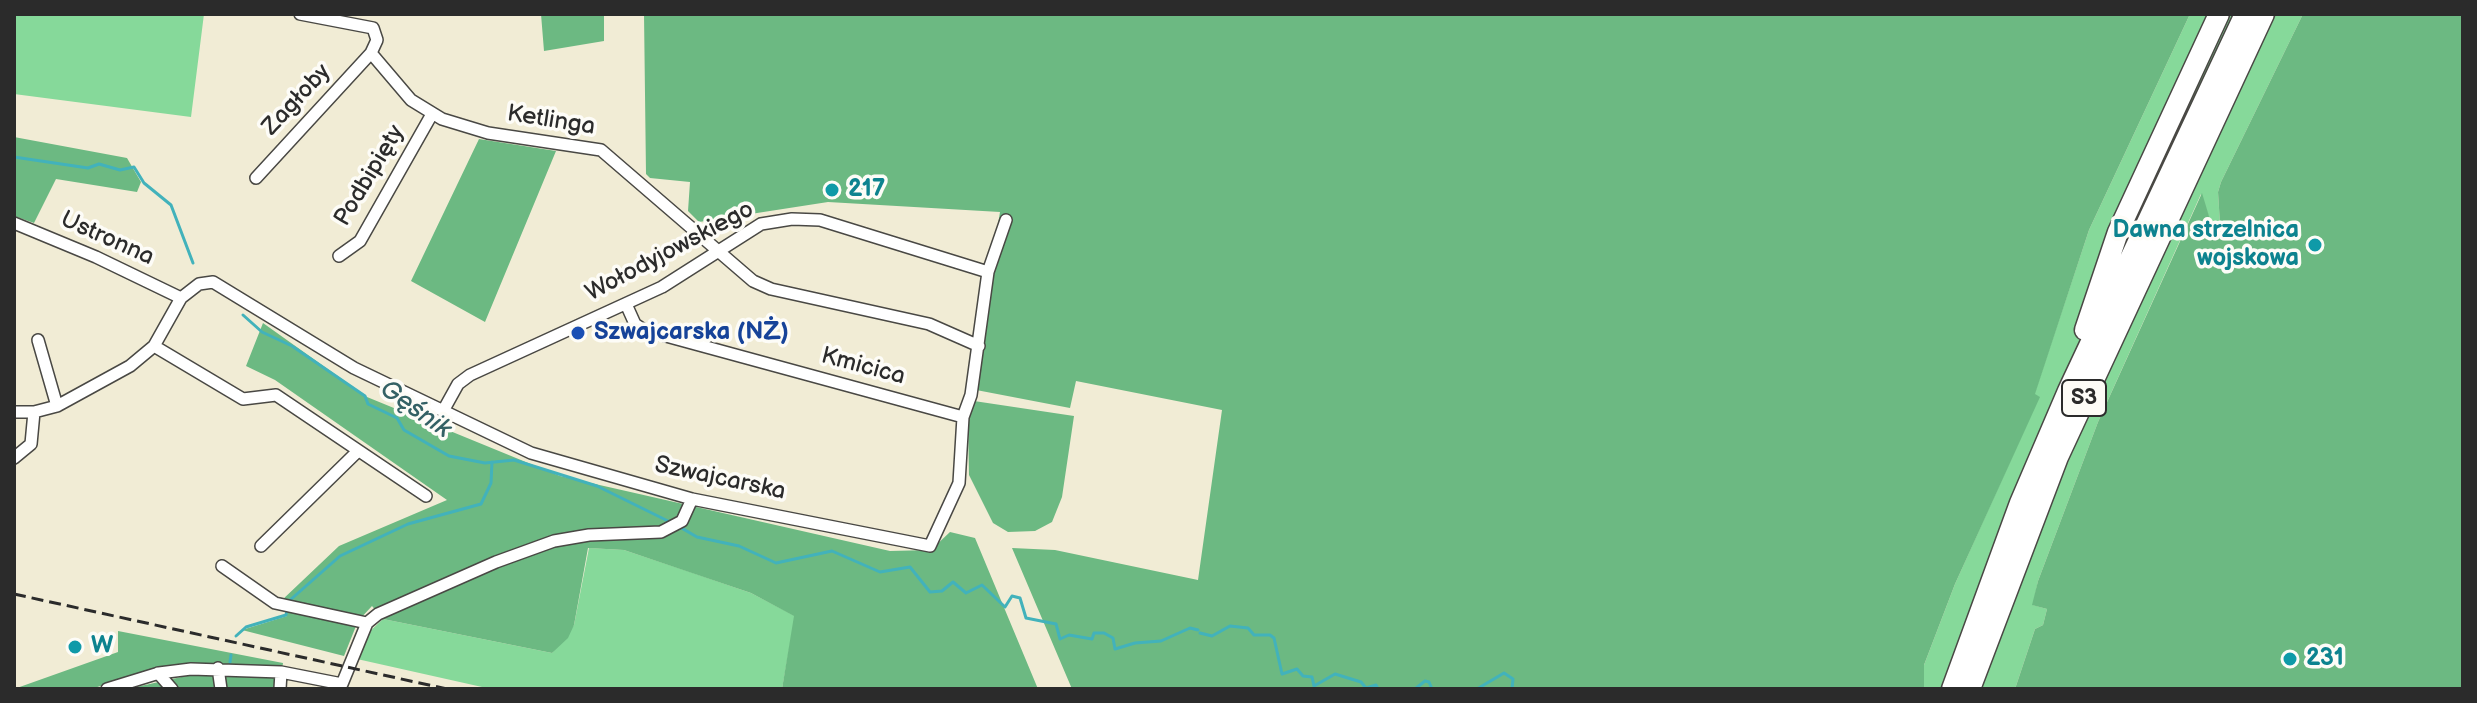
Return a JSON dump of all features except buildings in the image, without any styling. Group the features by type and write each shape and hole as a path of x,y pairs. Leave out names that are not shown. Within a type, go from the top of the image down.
{"highway":[{"path":"2068,391 2118,232 2219,14"},
{"name":"S3","path":"1952,689 2020,503 2068,391 2245,14"},
{"name":"S3","path":"1970,689 2058,457 2264,14"}],"street":[{"name":"Ketlinga","path":"300,14 373,28 377,40 371,53 411,100 432,114 480,131 601,150 753,281 771,289 929,324 979,346"},
{"name":"Zagłoby","path":"256,178 371,53"},
{"name":"Podbipięty","path":"339,256 360,241 432,114"},
{"name":"Wołodyjowskiego","path":"443,411 460,381 470,375 662,287 761,224 792,219 820,220 988,272"},
{"name":"Szwajcarska","path":"181,298 199,284 209,281 222,286 341,361 531,453 692,499 930,546 959,483 963,417 971,395 988,272 1006,220"},
{"name":"Ustronna","path":"14,223 181,298"},
{"path":"14,412 34,412 57,406 116,375 154,346 181,298"},
{"name":"Kmicica","path":"626,304 635,324 644,330 963,417"},
{"path":"38,340 57,406"},
{"path":"154,346 243,399 276,395 426,496"},
{"path":"14,458 31,444 34,412"},
{"path":"261,546 358,451"},
{"path":"107,689 158,673 218,668 281,672 342,684 367,623 378,614 496,562 554,541 589,535 661,532 682,521 692,499"},
{"path":"222,566 267,598 287,606 367,623"},
{"path":"218,668 221,689"},
{"path":"280,689 281,672"},
{"path":"158,673 172,689"}],"green space":[{"path":"14,14 204,14 191,117 14,94"},
{"path":"541,14 604,14 604,41 544,51"},
{"path":"644,14 2190,14 2089,230 2035,394 2040,397 1955,584 1924,665 1924,689 1072,689 1012,548 1055,550 1198,580 1222,410 1076,381 1070,408 971,389 1000,212 828,202 699,222 688,211 690,182 650,178 646,174"},
{"path":"2190,14 2303,14 2221,182 2218,192 2220,224 2212,226 2201,194 2098,422 2038,581 2033,605 2047,609 2043,625 2035,629 2015,689 1924,689 1924,665 1955,584 2039,397 2034,395 2089,230"},
{"path":"2303,14 2463,14 2463,689 2015,689 2035,629 2043,625 2047,609 2032,605 2038,581 2098,422 2202,193 2212,226 2220,224 2218,192 2221,182"},
{"path":"14,137 127,158 141,182 137,192 56,179 34,223 14,216"},
{"path":"479,139 556,151 485,322 411,281"},
{"path":"263,323 367,397 560,476 890,551 931,550 950,532 975,538 1038,689 782,689 794,616 751,593 624,550 588,548 574,625 568,638 552,653 383,619 372,606 358,621 344,656 242,630 287,616 281,601 339,546 447,500 275,380 246,366"},
{"path":"974,401 1074,416 1062,497 1052,522 1035,531 1008,532 993,523 969,475 968,421"},
{"path":"589,548 624,550 751,593 795,616 782,689 491,689 357,659 368,633 383,619 552,653 574,625"},
{"path":"118,631 283,663 282,670 151,670 91,689 14,689 118,652"},
{"path":"204,672 289,677 283,689 127,689"}],"waterway":[{"name":"Gęśnik","path":"14,157 88,168 99,164 120,170 134,167 144,183 171,205 193,263"},
{"name":"Gęśnik","path":"243,315 262,332 292,346 365,396 368,404 397,418 404,430 449,456 485,463 514,460 597,486 670,522"},
{"path":"236,636 246,627 286,615 289,601 340,556 408,524 481,504 491,483 492,462"},
{"name":"Gęśnik","path":"678,526 697,537 739,546 776,563 832,551 880,572 910,567 930,592 942,591 953,582 966,593 982,585 1005,607 1012,596 1020,598 1026,618 1056,624 1060,639 1069,635 1092,639 1094,633 1104,633 1113,638 1115,649 1135,643 1161,641 1190,628 1198,630"},
{"name":"Gęśnik","path":"1200,633 1212,636 1230,626 1248,628 1254,635 1274,638 1282,674 1297,669 1303,676 1312,677 1314,686 1335,674 1361,682 1366,688 1376,685 1378,689"},
{"path":"230,662 231,655"},
{"name":"Gęśnik","path":"1477,689 1504,673 1513,679 1512,689"},
{"name":"Gęśnik","path":"1415,689 1425,681 1432,689"}],"railway":[{"path":"14,594 447,689"}],"place":[{"name":"217","path":"832,190"},
{"name":"Dawna strzelnica wojskowa","path":"2315,245"},
{"name":"Szwajcarska (NŻ)","path":"578,333"},
{"name":"W","path":"75,647"},
{"name":"231","path":"2290,659"}]}
